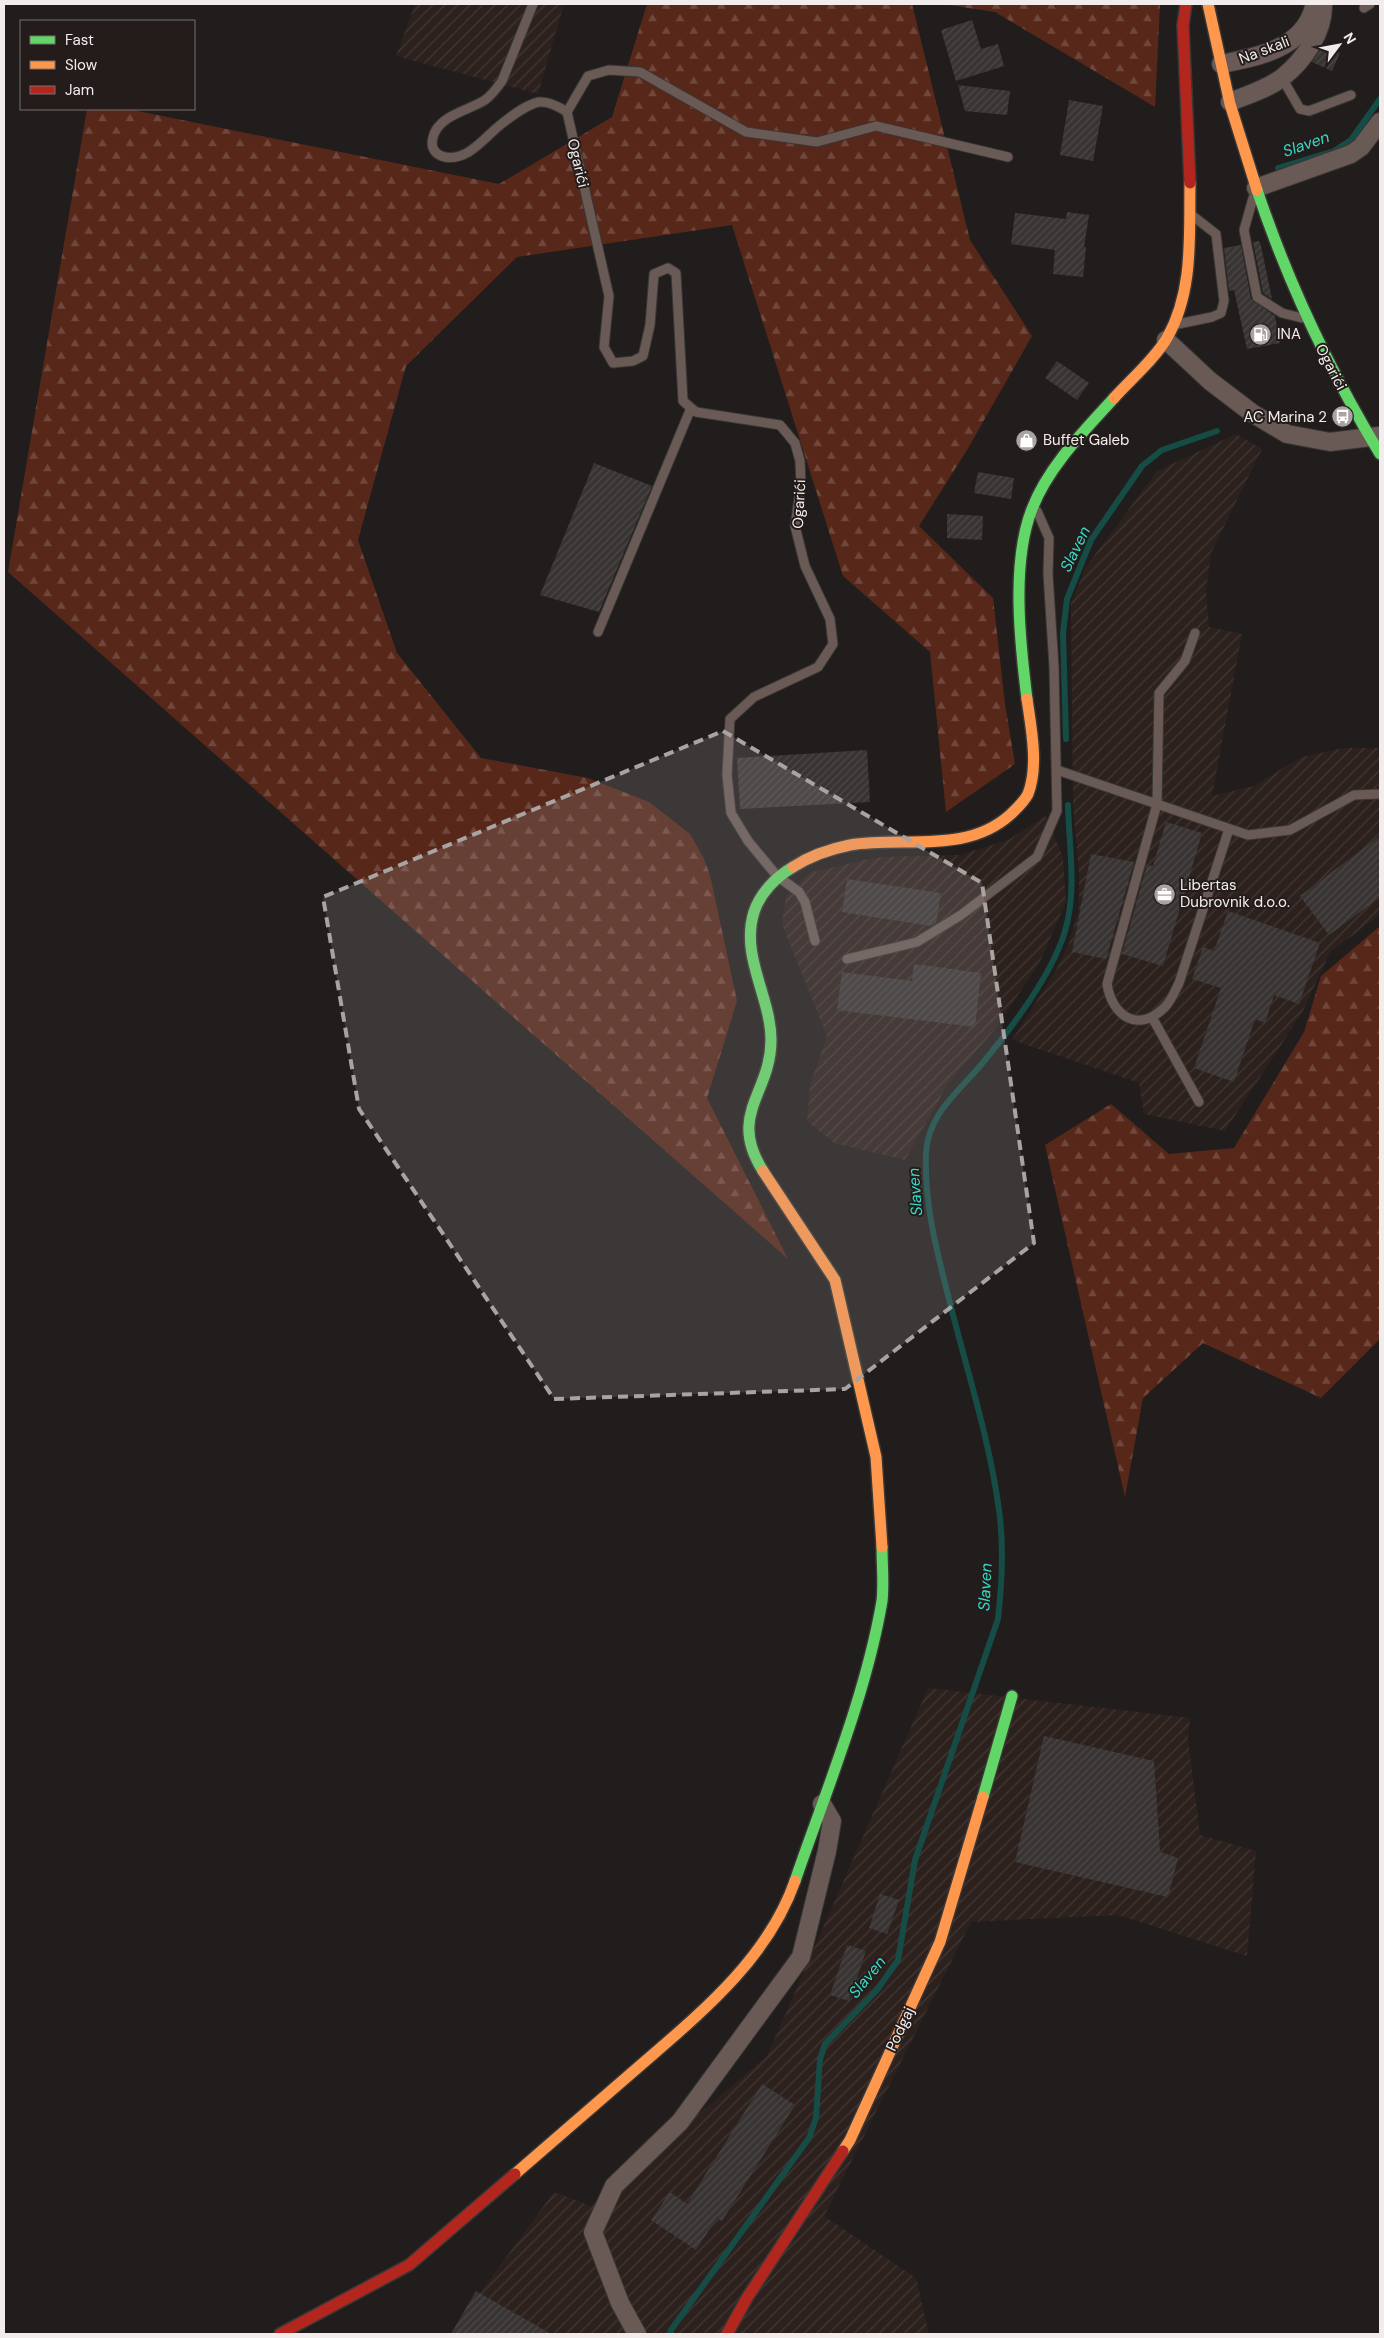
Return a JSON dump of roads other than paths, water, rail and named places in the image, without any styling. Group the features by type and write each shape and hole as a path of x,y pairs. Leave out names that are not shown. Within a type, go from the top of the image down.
{"street":[{"path":"280,2334 409,2265 692,2021 734,1979 767,1939 789,1898 849,1726 870,1648 882,1599 882,1544 876,1457 835,1280 755,1156 748,1132 750,1112 764,1078 772,1051 770,1025 750,954 751,925 762,894 778,876 825,851 851,845 961,839 982,833 1001,824 1028,793 1032,769 1021,648 1022,586 1026,529 1034,504 1047,480 1073,446 1169,333 1184,295 1188,278 1190,155 1183,25 1186,4"},
{"name":"Ogarići","path":"1208,4 1230,102 1256,188 1307,319 1337,380 1374,436 1380,454"},
{"name":"Na skali","path":"1221,64 1250,59 1290,43 1305,29 1315,4"},
{"name":"Na skali","path":"1230,102 1262,89 1282,78 1300,61 1320,25 1323,4"},
{"path":"1256,188 1351,154 1361,147 1380,122"},
{"path":"1169,333 1210,381 1245,408 1288,434 1330,442 1374,436"},
{"name":"Podgaj","path":"727,2334 747,2298 850,2140 940,1942 1012,1696"},
{"path":"636,2334 620,2303 593,2232 614,2186 680,2122 801,1957 827,1850 832,1821 822,1804"}],"lane":[{"path":"533,4 496,91 485,100 446,120 439,126 434,133 432,145 435,152 442,156 454,158 481,144 501,124 529,105 540,102 551,103 566,112 588,76 609,70 640,72 746,132 817,142 876,126 1008,156"},
{"path":"1282,78 1300,109 1309,111 1351,96"},
{"name":"Ogarići","path":"566,112 609,296 604,347 613,363 633,361 643,356 650,325 654,274 668,268 676,273 683,401 696,412 780,425 795,442 800,461 801,485 795,526 805,566 830,619 833,644 818,667 754,697 730,719 727,775 731,813 748,841 778,876 799,892 805,902 815,941"},
{"path":"1256,188 1244,230 1257,297 1282,313 1307,319"},
{"path":"1169,333 1221,313 1224,302 1216,234 1190,214"},
{"path":"598,632 691,408"},
{"path":"848,959 917,942 961,915 1038,857 1057,811 1049,538 1034,504"},
{"path":"1195,633 1185,661 1159,692 1157,804 1107,984 1109,998 1116,1009 1126,1018 1136,1021 1152,1017 1166,1006 1179,983 1230,829"},
{"path":"1057,770 1248,835 1290,830 1354,796 1380,794"},
{"path":"1152,1017 1199,1102"}],"waterway":[{"name":"Slaven","path":"1278,168 1334,151 1351,140 1380,99"},
{"name":"Slaven","path":"1066,739 1063,633 1067,599 1091,540 1142,466 1162,450 1217,431"},
{"name":"Slaven","path":"671,2334 671,2330 809,2138 816,2118 820,2059 825,2044 877,1990 898,1960 915,1860 998,1619 1002,1564 999,1510 990,1459 933,1231 927,1192 926,1153 932,1127 945,1105 992,1052 1017,1019 1040,984 1059,948 1069,916 1071,900 1068,805"}],"place":[{"name":"INA","path":"1261,334"},
{"name":"AC Marina 2","path":"1343,417"},
{"name":"Buffet Galeb","path":"1027,440"},
{"name":"Libertas Dubrovnik d.o.o.","path":"1164,894"}]}
